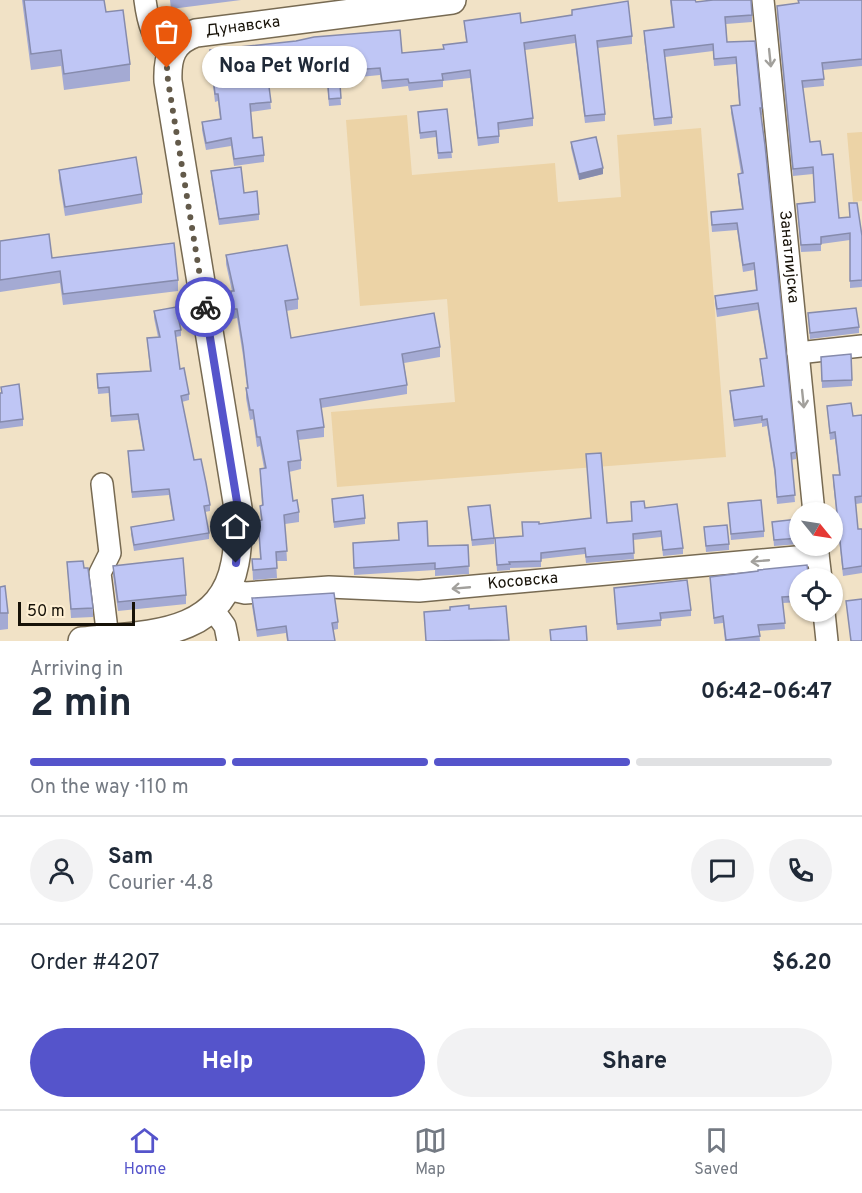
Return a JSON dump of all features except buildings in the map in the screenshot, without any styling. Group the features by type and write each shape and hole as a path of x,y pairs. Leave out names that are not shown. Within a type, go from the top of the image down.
{"main road":[{"name":"Дунавска","path":"170,54 182,39 196,33 453,0"},
{"path":"95,639 172,630 187,625 220,598 236,563 238,508 168,81 170,54"}],"street":[{"path":"145,0 150,28 155,39 170,54"},
{"name":"Занатлијска","path":"764,0 813,502"},
{"path":"798,353 862,346"},
{"path":"95,639 100,573 110,553 102,484"},
{"name":"Косовска","path":"220,598 245,593 329,587 435,591 789,554"},
{"path":"220,598 228,641"},
{"path":"825,622 827,641"}],"shaded area":[{"path":"407,115 412,175 555,163 558,202 621,197 617,135 701,128 726,457 337,487 331,412 455,402 447,299 360,306 346,120"},
{"path":"862,132 862,201 853,202 847,133"}],"way so far":[{"path":"167,68 205,307"}],"place":[{"name":"Noa Pet World","path":"167,68"}],"route":[{"path":"205,307 238,508 236,563"}]}
